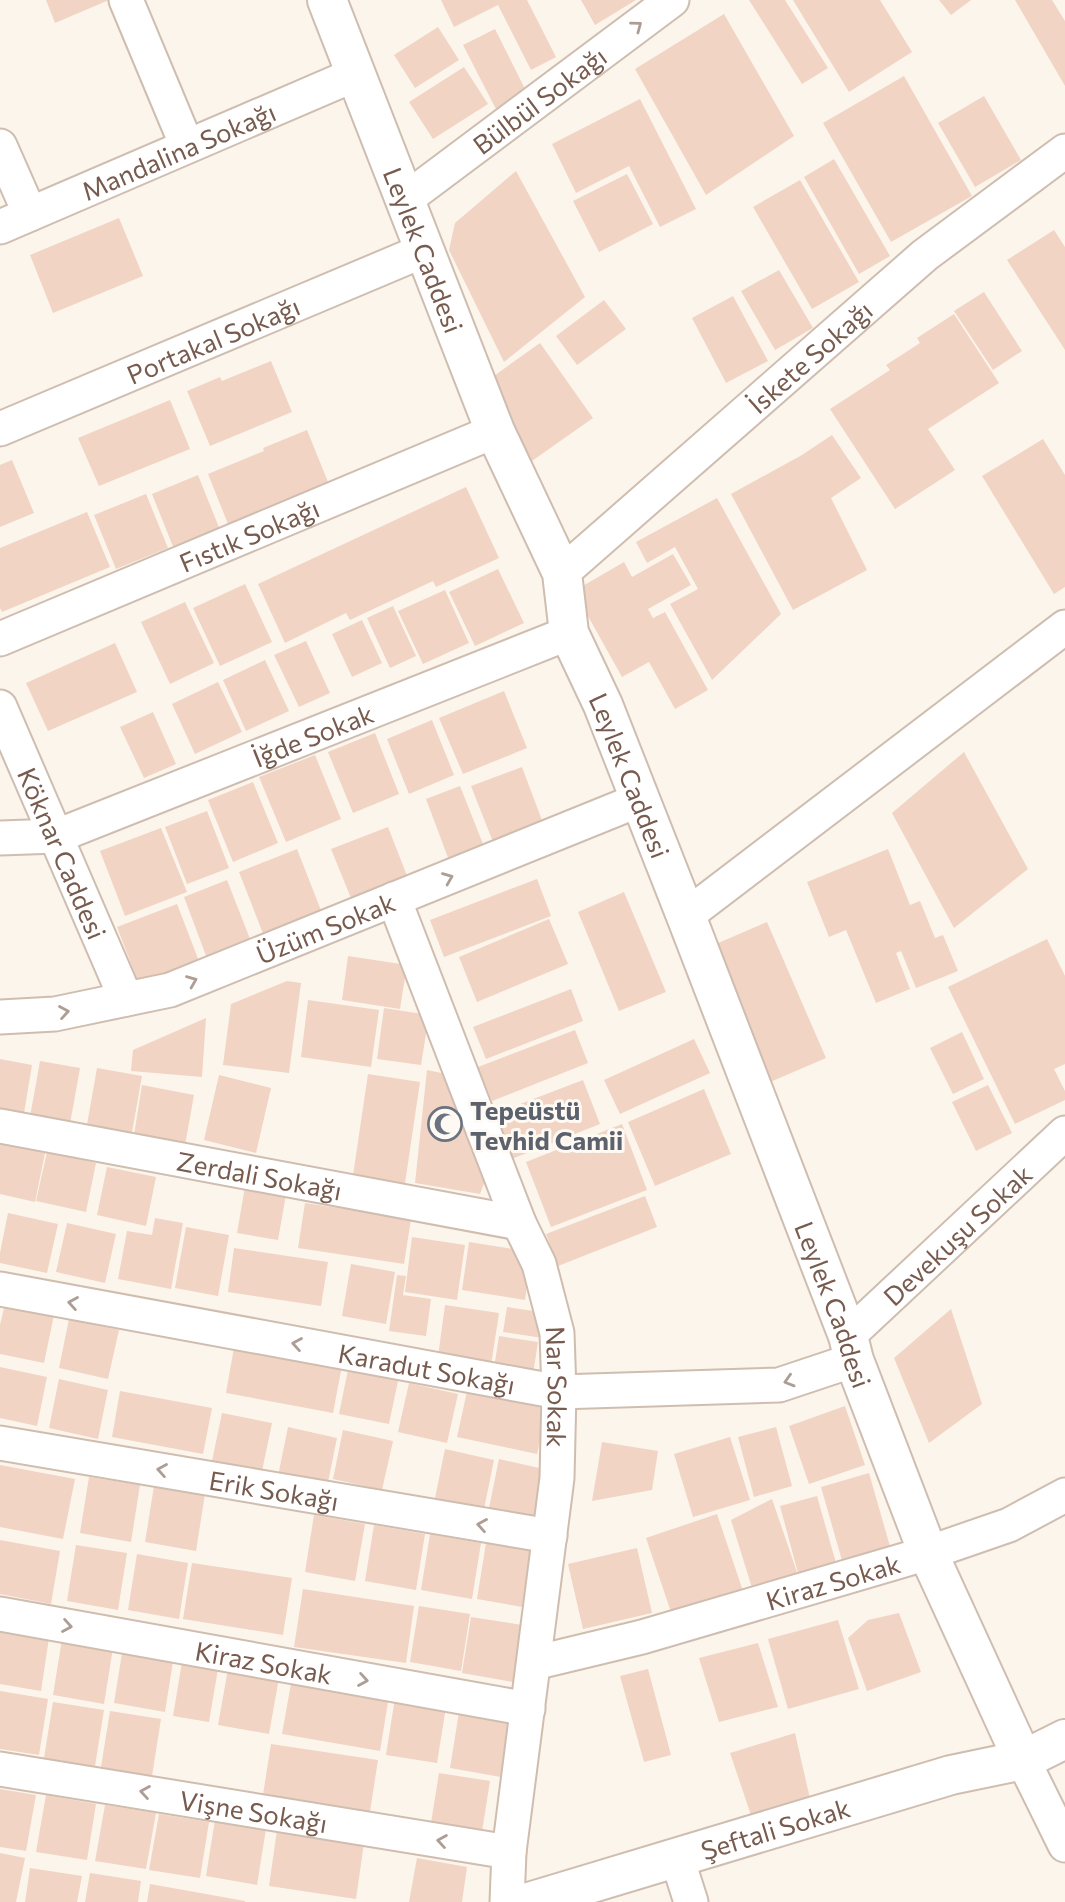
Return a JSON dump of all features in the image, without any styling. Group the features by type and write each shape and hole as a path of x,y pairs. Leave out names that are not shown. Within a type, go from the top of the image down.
{"street":[{"path":"125,0 187,146"},
{"name":"Leylek Caddesi","path":"327,0 495,431 562,573 569,633 603,705 686,916 928,1553 1023,1760"},
{"name":"Bülbül Sokağı","path":"406,199 672,0"},
{"name":"Mandalina Sokağı","path":"0,227 356,74"},
{"path":"0,146 30,214"},
{"name":"İskete Sokağı","path":"562,573 925,256 1065,150"},
{"name":"Portakal Sokağı","path":"0,429 425,250"},
{"name":"Fıstık Sokağı","path":"0,639 495,431"},
{"path":"686,916 1065,627"},
{"name":"İğde Sokak","path":"0,838 57,836 569,633"},
{"name":"Köknar Caddesi","path":"0,707 126,999"},
{"name":"Üzüm Sokak","path":"0,1017 55,1014 170,990 639,800"},
{"name":"Nar Sokak","path":"394,899 519,1223 540,1264 557,1333 557,1478 509,1852 508,1902"},
{"name":"Zerdali Sokağı","path":"0,1126 519,1223"},
{"name":"Devekuşu Sokak","path":"851,1348 1065,1133"},
{"name":"Karadut Sokağı","path":"0,1289 559,1391 779,1385 851,1348"},
{"name":"Erik Sokağı","path":"0,1443 550,1536"},
{"name":"Kiraz Sokak","path":"534,1663 642,1637 928,1553 1009,1525 1065,1495"},
{"name":"Kiraz Sokak","path":"0,1614 528,1709"},
{"name":"Şeftali Sokak","path":"529,1902 951,1775 1023,1760 1065,1739"},
{"path":"1023,1760 1065,1845"},
{"name":"Vişne Sokağı","path":"0,1769 509,1852"},
{"path":"677,1858 691,1902"}],"building":[{"path":"46,0 109,0 55,23"},
{"path":"441,0 527,0 556,57 531,70 498,5 454,27"},
{"path":"581,0 636,0 595,25"},
{"path":"749,0 785,0 828,68 802,84"},
{"path":"793,0 880,0 912,52 849,92"},
{"path":"939,0 971,0 951,15"},
{"path":"1015,0 1052,0 1065,21 1065,86"},
{"path":"724,14 794,136 706,195 635,69"},
{"path":"438,27 459,60 415,88 394,55"},
{"path":"495,29 528,95 497,111 463,45"},
{"path":"464,67 488,104 433,139 409,102"},
{"path":"904,76 972,196 891,242 823,123"},
{"path":"984,96 1021,160 975,187 938,123"},
{"path":"640,99 696,209 660,227 629,166 576,193 552,144"},
{"path":"834,159 890,256 859,274 804,177"},
{"path":"516,171 585,297 504,362 449,250 455,223"},
{"path":"627,174 653,224 599,252 573,201"},
{"path":"800,180 859,282 812,309 753,207"},
{"path":"119,218 143,276 53,313 30,255"},
{"path":"1054,230 1065,247 1065,350 1007,260"},
{"path":"779,270 813,328 775,350 741,291"},
{"path":"984,292 1022,351 993,370 954,311"},
{"path":"733,296 768,361 726,383 692,318"},
{"path":"604,300 626,329 577,365 556,336"},
{"path":"954,314 999,383 928,429 955,470 895,509 830,409 890,370 886,365 920,343 917,338"},
{"path":"540,343 593,418 522,468 489,402 502,393 491,378"},
{"path":"271,361 292,412 210,446 187,391 220,377 222,381"},
{"path":"170,400 190,449 99,486 78,438"},
{"path":"307,430 330,487 230,529 208,474"},
{"path":"832,435 861,478 831,498 867,570 793,610 731,494 802,455"},
{"path":"1043,439 1065,475 1065,587 1054,594 982,476"},
{"path":"12,460 34,513 0,527 0,465"},
{"path":"198,475 220,530 174,549 152,494"},
{"path":"466,487 499,558 436,587 433,581 350,620 346,613 285,643 258,584"},
{"path":"146,494 168,548 116,569 94,515"},
{"path":"717,498 781,614 712,680 670,604 698,589 675,547 647,563 636,542"},
{"path":"87,512 110,567 2,612 0,548"},
{"path":"673,554 691,585 648,609 653,618 665,612 708,690 675,709 649,662 622,677 574,591 624,562 632,577"},
{"path":"498,569 524,623 475,646 449,592"},
{"path":"245,584 272,642 220,666 193,608"},
{"path":"445,590 469,643 423,664 398,611"},
{"path":"185,602 214,663 170,684 141,622"},
{"path":"393,606 416,656 390,668 367,618"},
{"path":"362,620 382,663 352,677 332,634"},
{"path":"306,641 330,693 299,707 274,655"},
{"path":"115,643 137,692 48,731 26,683"},
{"path":"265,660 289,711 246,731 223,680"},
{"path":"218,682 242,732 195,754 172,704"},
{"path":"504,691 527,748 463,774 439,718"},
{"path":"153,712 176,764 144,778 120,727"},
{"path":"432,720 454,775 409,794 387,739"},
{"path":"375,733 399,794 353,813 328,752"},
{"path":"964,752 1028,869 954,928 892,813"},
{"path":"315,755 341,819 286,842 259,777"},
{"path":"522,767 543,823 493,842 471,786"},
{"path":"253,782 278,843 233,862 208,800"},
{"path":"460,786 485,849 450,863 426,799"},
{"path":"207,811 229,868 187,884 165,827"},
{"path":"388,827 411,886 355,908 331,849"},
{"path":"161,828 187,892 125,916 100,851"},
{"path":"297,849 322,913 264,936 239,872"},
{"path":"888,849 910,905 920,901 935,938 943,935 958,971 916,988 901,951 896,953 910,989 876,1003 846,930 829,937 807,882"},
{"path":"537,879 551,916 444,957 430,920"},
{"path":"227,880 252,944 208,961 184,897"},
{"path":"624,892 666,992 619,1011 578,912"},
{"path":"177,904 202,969 142,992 117,927"},
{"path":"549,919 568,964 477,1002 459,957"},
{"path":"767,922 826,1058 761,1086 702,950"},
{"path":"1047,939 1065,976 1065,1064 1054,1069 1065,1091 1065,1100 1015,1124 948,987"},
{"path":"348,956 407,965 400,1009 342,1000"},
{"path":"287,981 301,983 289,1073 223,1065 231,1004"},
{"path":"571,989 583,1021 486,1059 473,1027"},
{"path":"308,1000 379,1010 371,1067 301,1057"},
{"path":"384,1008 429,1015 421,1065 377,1059"},
{"path":"206,1018 202,1077 131,1071 133,1050"},
{"path":"575,1030 588,1063 492,1101 478,1067"},
{"path":"962,1032 984,1079 953,1094 930,1048"},
{"path":"694,1039 710,1073 620,1114 604,1080"},
{"path":"0,1059 32,1065 22,1125 0,1121"},
{"path":"40,1061 80,1068 68,1135 28,1128"},
{"path":"97,1068 142,1076 130,1144 85,1136"},
{"name":"Tepeüstü Tevhid Camii","path":"427,1070 451,1075 488,1173 480,1194 415,1183"},
{"path":"368,1074 420,1082 404,1190 352,1182"},
{"path":"219,1075 271,1088 256,1153 204,1140"},
{"path":"583,1080 600,1124 509,1160 492,1115"},
{"path":"142,1085 194,1095 184,1151 133,1141"},
{"path":"988,1085 1012,1133 976,1151 952,1102"},
{"path":"704,1089 731,1154 655,1186 628,1122"},
{"path":"622,1124 647,1190 551,1227 526,1162"},
{"path":"0,1143 45,1153 35,1202 0,1194"},
{"path":"47,1152 96,1163 86,1212 36,1201"},
{"path":"107,1167 156,1177 146,1226 97,1215"},
{"path":"246,1181 287,1189 278,1240 237,1233"},
{"path":"645,1196 657,1227 558,1266 546,1234"},
{"path":"305,1203 411,1219 404,1264 298,1248"},
{"path":"8,1213 58,1224 47,1273 0,1263"},
{"path":"155,1218 183,1223 171,1289 118,1279 127,1231 152,1235"},
{"path":"67,1223 116,1234 105,1283 56,1272"},
{"path":"186,1227 229,1235 218,1296 175,1288"},
{"path":"412,1237 465,1245 457,1300 405,1292"},
{"path":"469,1242 532,1252 525,1300 462,1290"},
{"path":"234,1248 328,1262 321,1306 228,1292"},
{"path":"351,1264 395,1272 386,1324 342,1316"},
{"path":"397,1275 406,1276 403,1295 431,1299 426,1336 389,1331"},
{"path":"5,1304 54,1315 44,1363 0,1354 0,1325"},
{"path":"445,1305 499,1313 490,1372 437,1364"},
{"path":"507,1307 547,1313 543,1338 503,1332"},
{"path":"951,1309 982,1404 929,1443 894,1358"},
{"path":"69,1319 119,1330 108,1379 59,1368"},
{"path":"236,1336 344,1355 333,1413 226,1393"},
{"path":"499,1336 538,1342 533,1374 494,1368"},
{"path":"349,1365 399,1376 389,1424 339,1414"},
{"path":"0,1367 47,1377 37,1426 0,1418"},
{"path":"59,1379 108,1390 98,1439 49,1428"},
{"path":"409,1383 458,1394 447,1443 398,1432"},
{"path":"468,1387 548,1404 537,1454 457,1437"},
{"path":"120,1391 212,1408 203,1454 112,1437"},
{"path":"845,1406 865,1465 809,1484 789,1426"},
{"path":"222,1413 272,1423 262,1471 212,1461"},
{"path":"288,1427 337,1438 327,1487 278,1476"},
{"path":"776,1427 792,1486 754,1497 738,1437"},
{"path":"343,1430 393,1441 382,1490 333,1479"},
{"path":"730,1437 750,1500 693,1517 674,1454"},
{"path":"602,1442 658,1451 652,1490 592,1501"},
{"path":"445,1449 494,1460 484,1509 435,1498"},
{"path":"499,1459 548,1470 538,1518 489,1508"},
{"path":"0,1465 75,1479 63,1539 0,1527"},
{"path":"869,1473 891,1550 843,1564 821,1487"},
{"path":"89,1477 140,1485 131,1542 80,1533"},
{"path":"154,1486 205,1494 196,1551 145,1542"},
{"path":"817,1496 836,1563 798,1573 780,1506"},
{"path":"772,1499 798,1575 752,1588 731,1520"},
{"path":"717,1514 744,1594 673,1618 646,1538"},
{"path":"314,1515 365,1524 355,1581 305,1572"},
{"path":"374,1525 425,1534 416,1590 365,1581"},
{"path":"430,1534 481,1543 472,1599 421,1590"},
{"path":"0,1540 60,1551 51,1604 0,1594"},
{"path":"486,1543 537,1551 528,1608 477,1599"},
{"path":"76,1545 127,1553 118,1610 67,1601"},
{"path":"637,1548 652,1613 583,1629 568,1564"},
{"path":"137,1554 188,1563 179,1619 128,1610"},
{"path":"192,1563 292,1578 283,1635 183,1619"},
{"path":"303,1589 414,1606 406,1663 294,1647"},
{"path":"419,1606 470,1614 461,1671 410,1662"},
{"path":"899,1613 921,1672 867,1691 848,1638 868,1620"},
{"path":"471,1617 522,1625 513,1682 462,1673"},
{"path":"838,1620 859,1689 788,1709 768,1639"},
{"path":"0,1629 49,1638 41,1691 0,1684"},
{"path":"62,1639 113,1648 104,1704 53,1695"},
{"path":"758,1643 778,1707 719,1722 699,1658"},
{"path":"123,1647 174,1655 165,1712 114,1703"},
{"path":"182,1662 218,1669 209,1722 173,1716"},
{"path":"228,1669 279,1678 269,1734 218,1725"},
{"path":"648,1669 671,1755 644,1762 620,1676"},
{"path":"292,1678 389,1696 380,1751 282,1734"},
{"path":"0,1691 48,1699 39,1755 0,1749"},
{"path":"395,1698 446,1707 437,1763 386,1755"},
{"path":"53,1702 104,1710 95,1766 44,1758"},
{"path":"110,1711 161,1719 152,1776 101,1767"},
{"path":"459,1712 510,1720 501,1777 450,1768"},
{"path":"795,1733 811,1803 754,1824 730,1753"},
{"path":"271,1744 378,1760 369,1818 262,1801"},
{"path":"439,1773 490,1781 481,1838 430,1829"},
{"path":"0,1789 36,1795 26,1851 0,1847"},
{"path":"46,1795 96,1804 87,1860 36,1852"},
{"path":"105,1805 156,1813 146,1869 95,1861"},
{"path":"159,1814 209,1822 200,1878 149,1870"},
{"path":"215,1820 266,1829 257,1885 206,1876"},
{"path":"277,1830 364,1843 356,1899 269,1886"},
{"path":"0,1853 25,1858 16,1902 0,1902"},
{"path":"417,1858 467,1867 462,1902 409,1902"},
{"path":"30,1868 82,1876 77,1902 25,1902"},
{"path":"90,1873 141,1881 138,1902 85,1902"},
{"path":"150,1884 245,1901 245,1902 147,1902"}],"place":[{"name":"Tepeüstü Tevhid Camii","path":"445,1124"}]}
